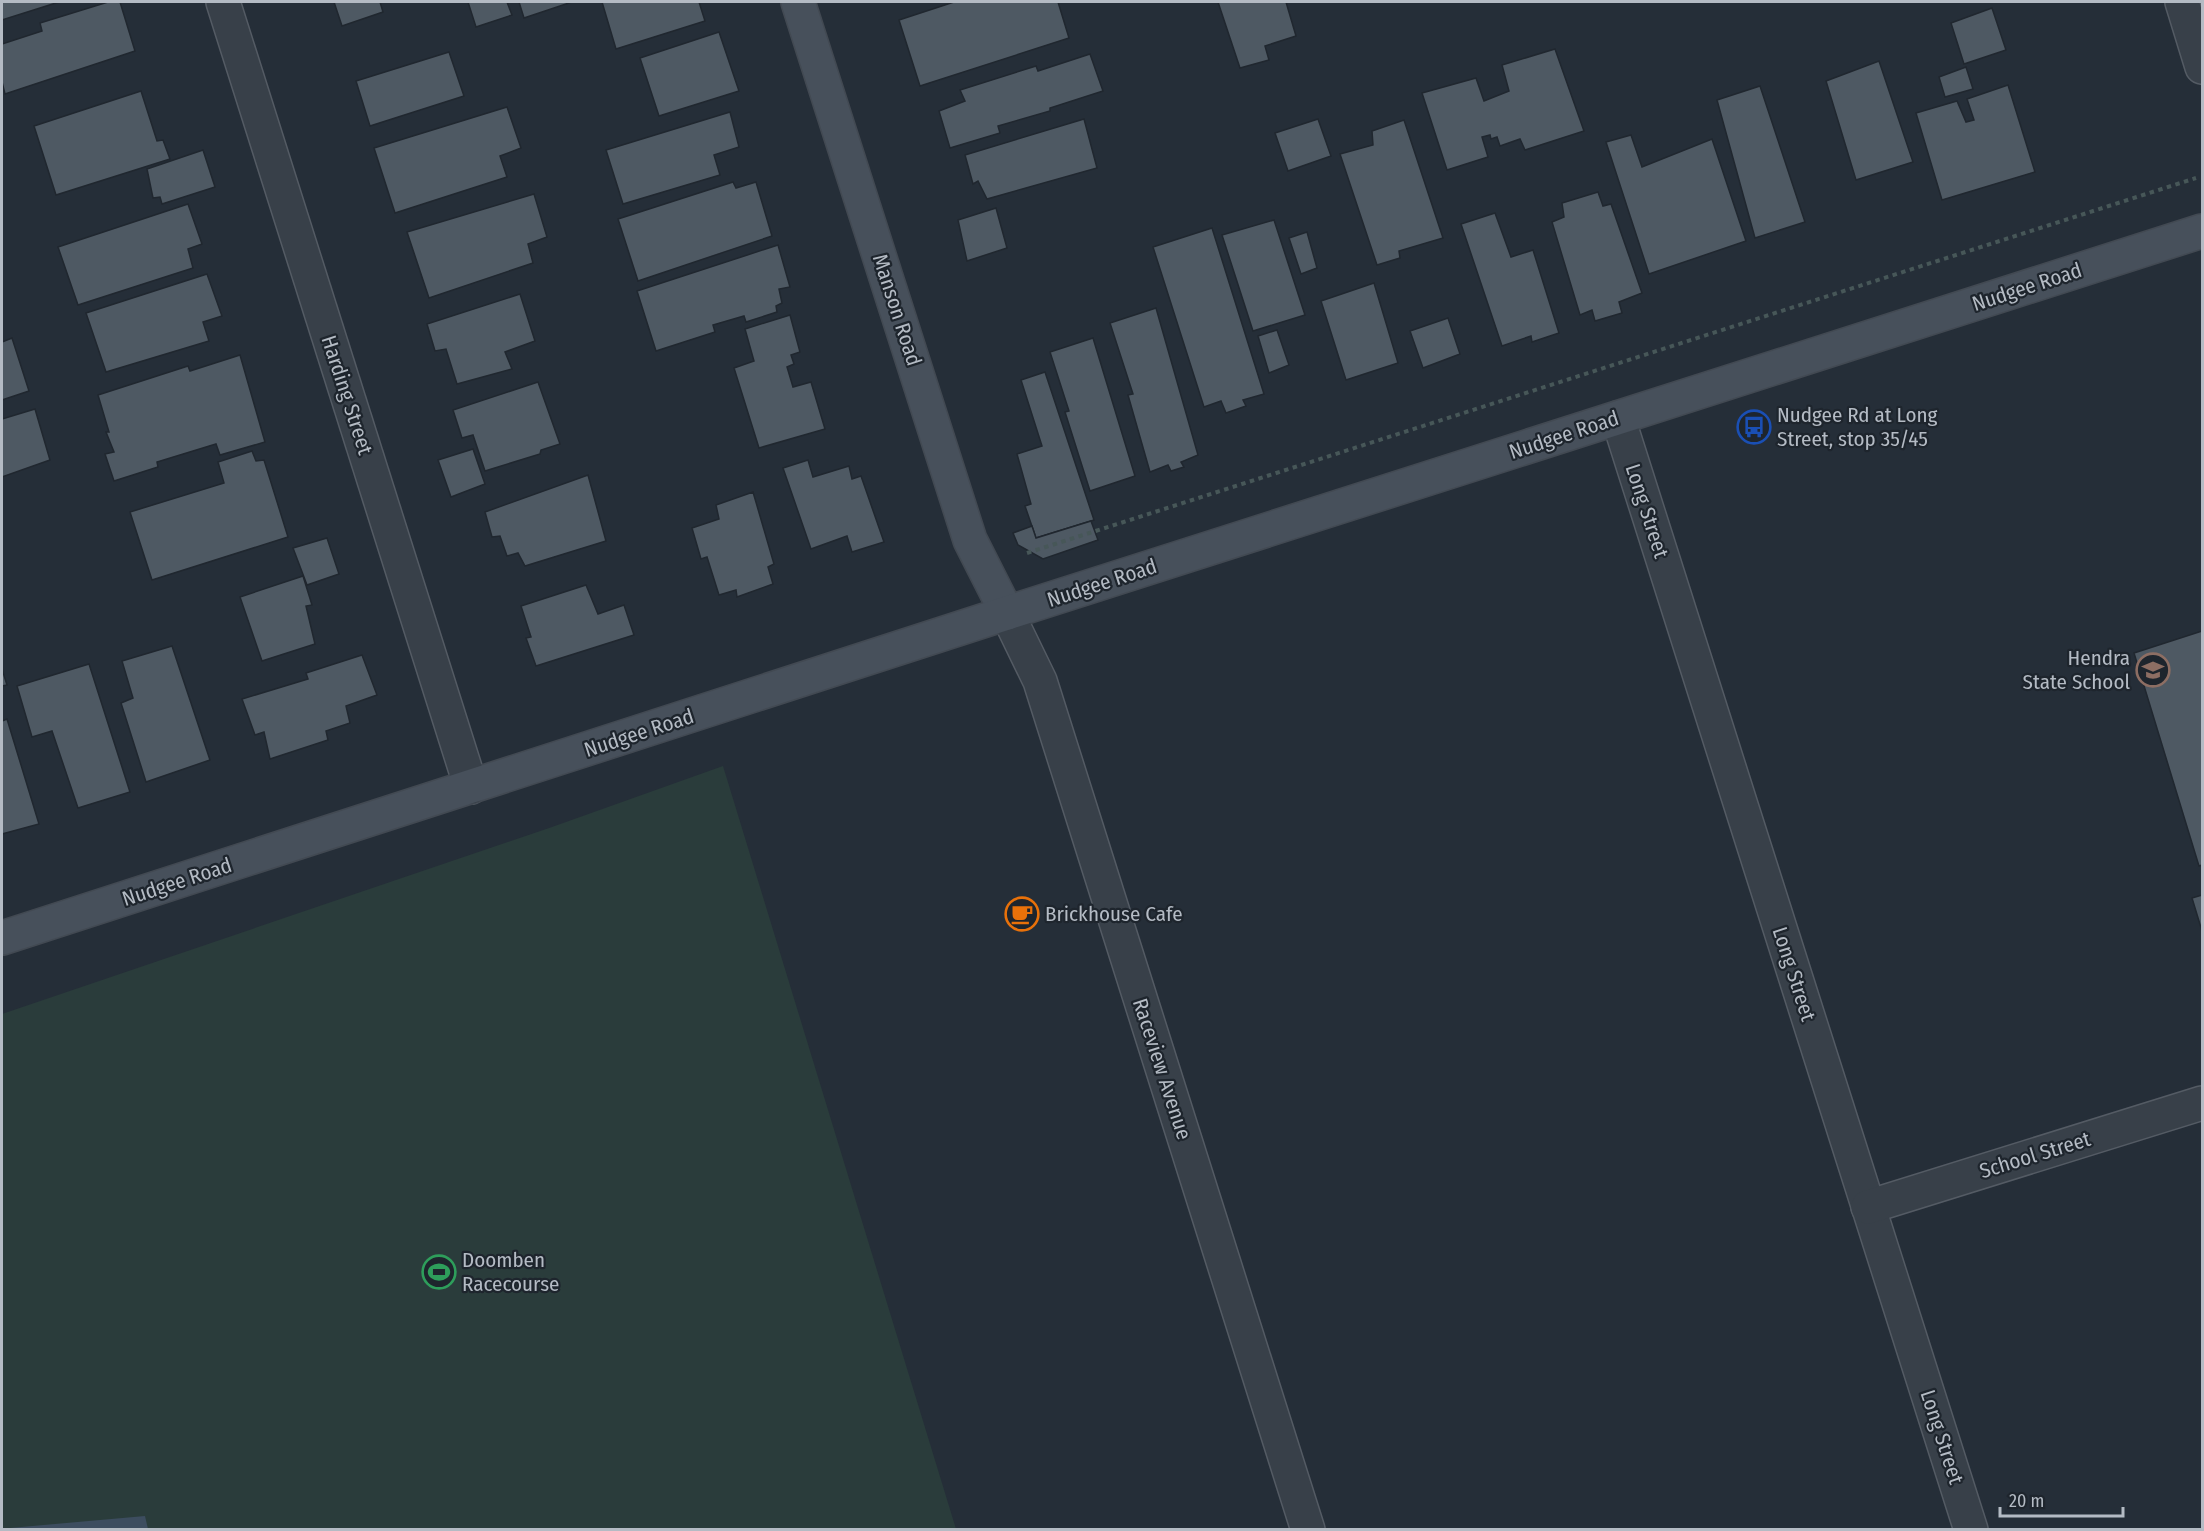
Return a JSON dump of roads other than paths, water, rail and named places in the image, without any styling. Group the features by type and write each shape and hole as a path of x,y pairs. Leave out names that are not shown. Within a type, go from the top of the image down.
{"main road":[{"name":"Manson Road","path":"798,2 970,540 1007,613"},
{"name":"Nudgee Road","path":"2,938 1007,613 2202,231"}],"street":[{"name":"Harding Street","path":"223,2 471,788"},
{"path":"2182,2 2202,67"},
{"name":"Long Street","path":"1618,418 1971,1530"},
{"name":"Raceview Avenue","path":"1007,613 1040,681 1308,1530"},
{"name":"School Street","path":"1868,1207 2202,1103"}],"water":[{"path":"145,1516 148,1529 7,1529 10,1528"}],"place":[{"name":"Nudgee Rd at Long Street, stop 35/45","path":"1754,427"},
{"name":"Hendra State School","path":"2153,670"},
{"name":"Brickhouse Cafe","path":"1022,914"},
{"name":"Doomben Racecourse","path":"439,1272"}]}
